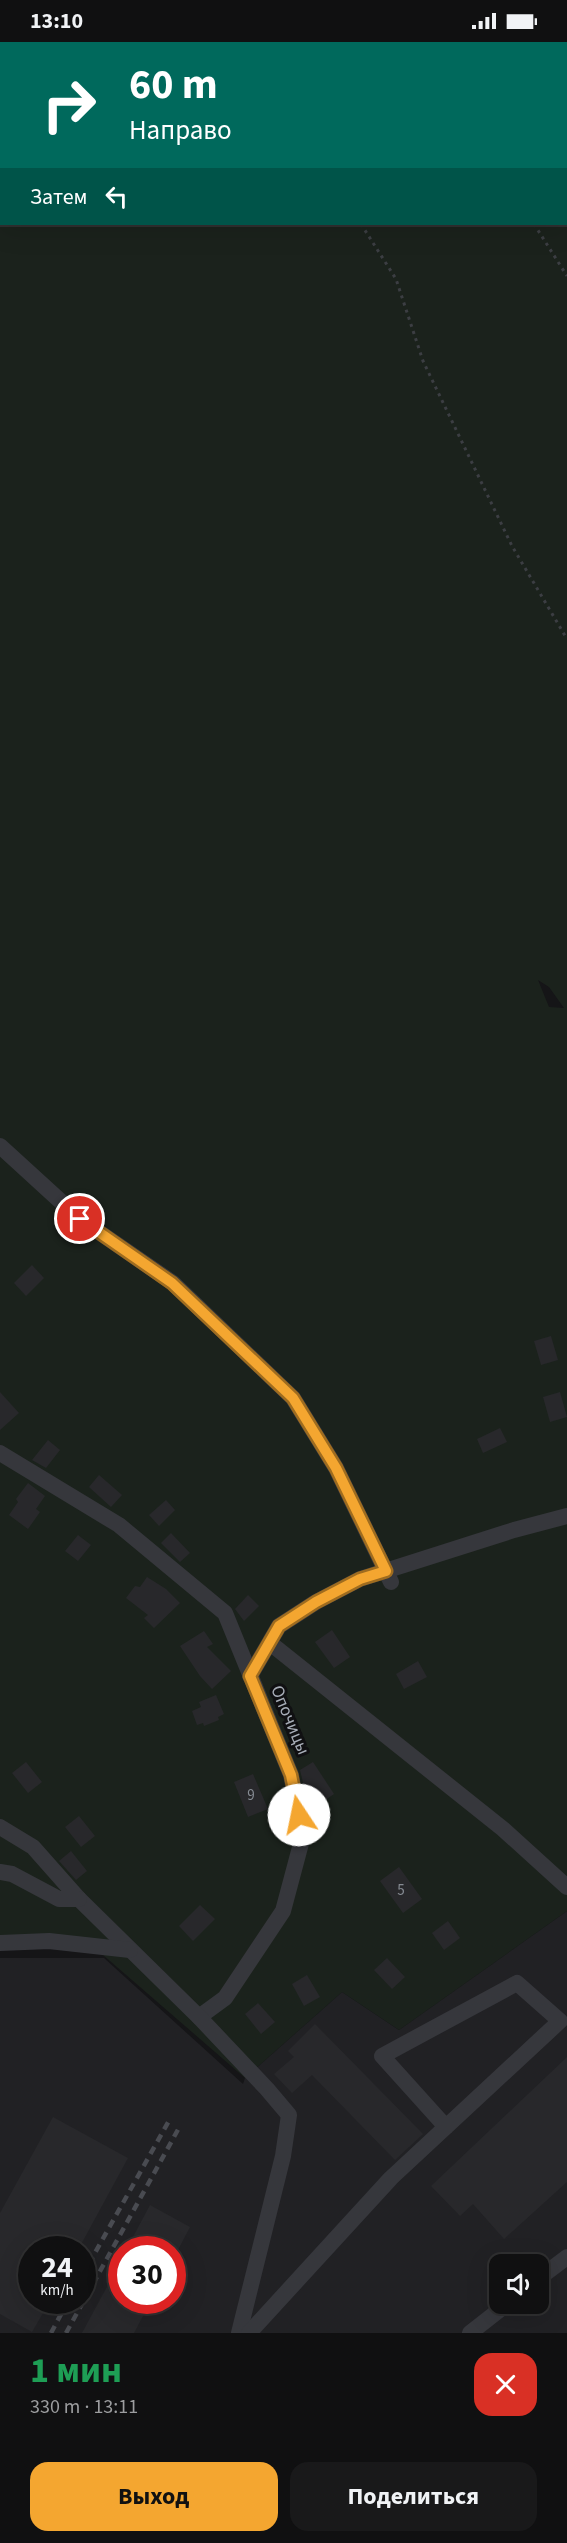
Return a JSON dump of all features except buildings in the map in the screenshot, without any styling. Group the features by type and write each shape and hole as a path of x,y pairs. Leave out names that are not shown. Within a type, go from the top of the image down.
{"street":[{"path":"0,1146 80,1219 172,1283 293,1398 336,1468 388,1576"},
{"name":"Опочицы","path":"0,1453 119,1525 225,1613 291,1775 303,1836 282,1911 225,1998 199,2017"},
{"path":"250,1676 279,1626 316,1602 360,1579 388,1576 514,1530 567,1516"},
{"path":"270,1643 503,1829 567,1887"},
{"path":"0,1827 33,1846 79,1899 199,2017 289,2115 283,2156 239,2333"},
{"path":"0,1872 12,1874 59,1899 79,1899"},
{"path":"0,1943 49,1941 130,1950"},
{"path":"249,2333 392,2178 560,2021 517,1983 382,2056 446,2127"},
{"path":"549,2271 567,2257"},
{"path":"470,2333 494,2314"}],"path":[{"path":"363,225 396,279 423,361 512,546 567,639"},
{"path":"535,225 567,276"}],"shaded area":[{"path":"0,225 567,225 567,1911 399,2030 342,1992 245,2078 95,1948 0,1945","holes":["538,980 549,987 564,1008 549,1007"]},
{"path":"567,1911 567,2333 0,2333 0,1958 104,1958 243,2084 245,2078 342,1992 399,2030"}],"railway":[{"path":"96,2251 170,2119"},
{"path":"66,2333 180,2126"},
{"path":"51,2333 61,2314"}],"route":[{"path":"80,1219 172,1283 293,1398 336,1468 386,1571 360,1579 316,1602 279,1626 250,1676 291,1775 299,1815"}]}
